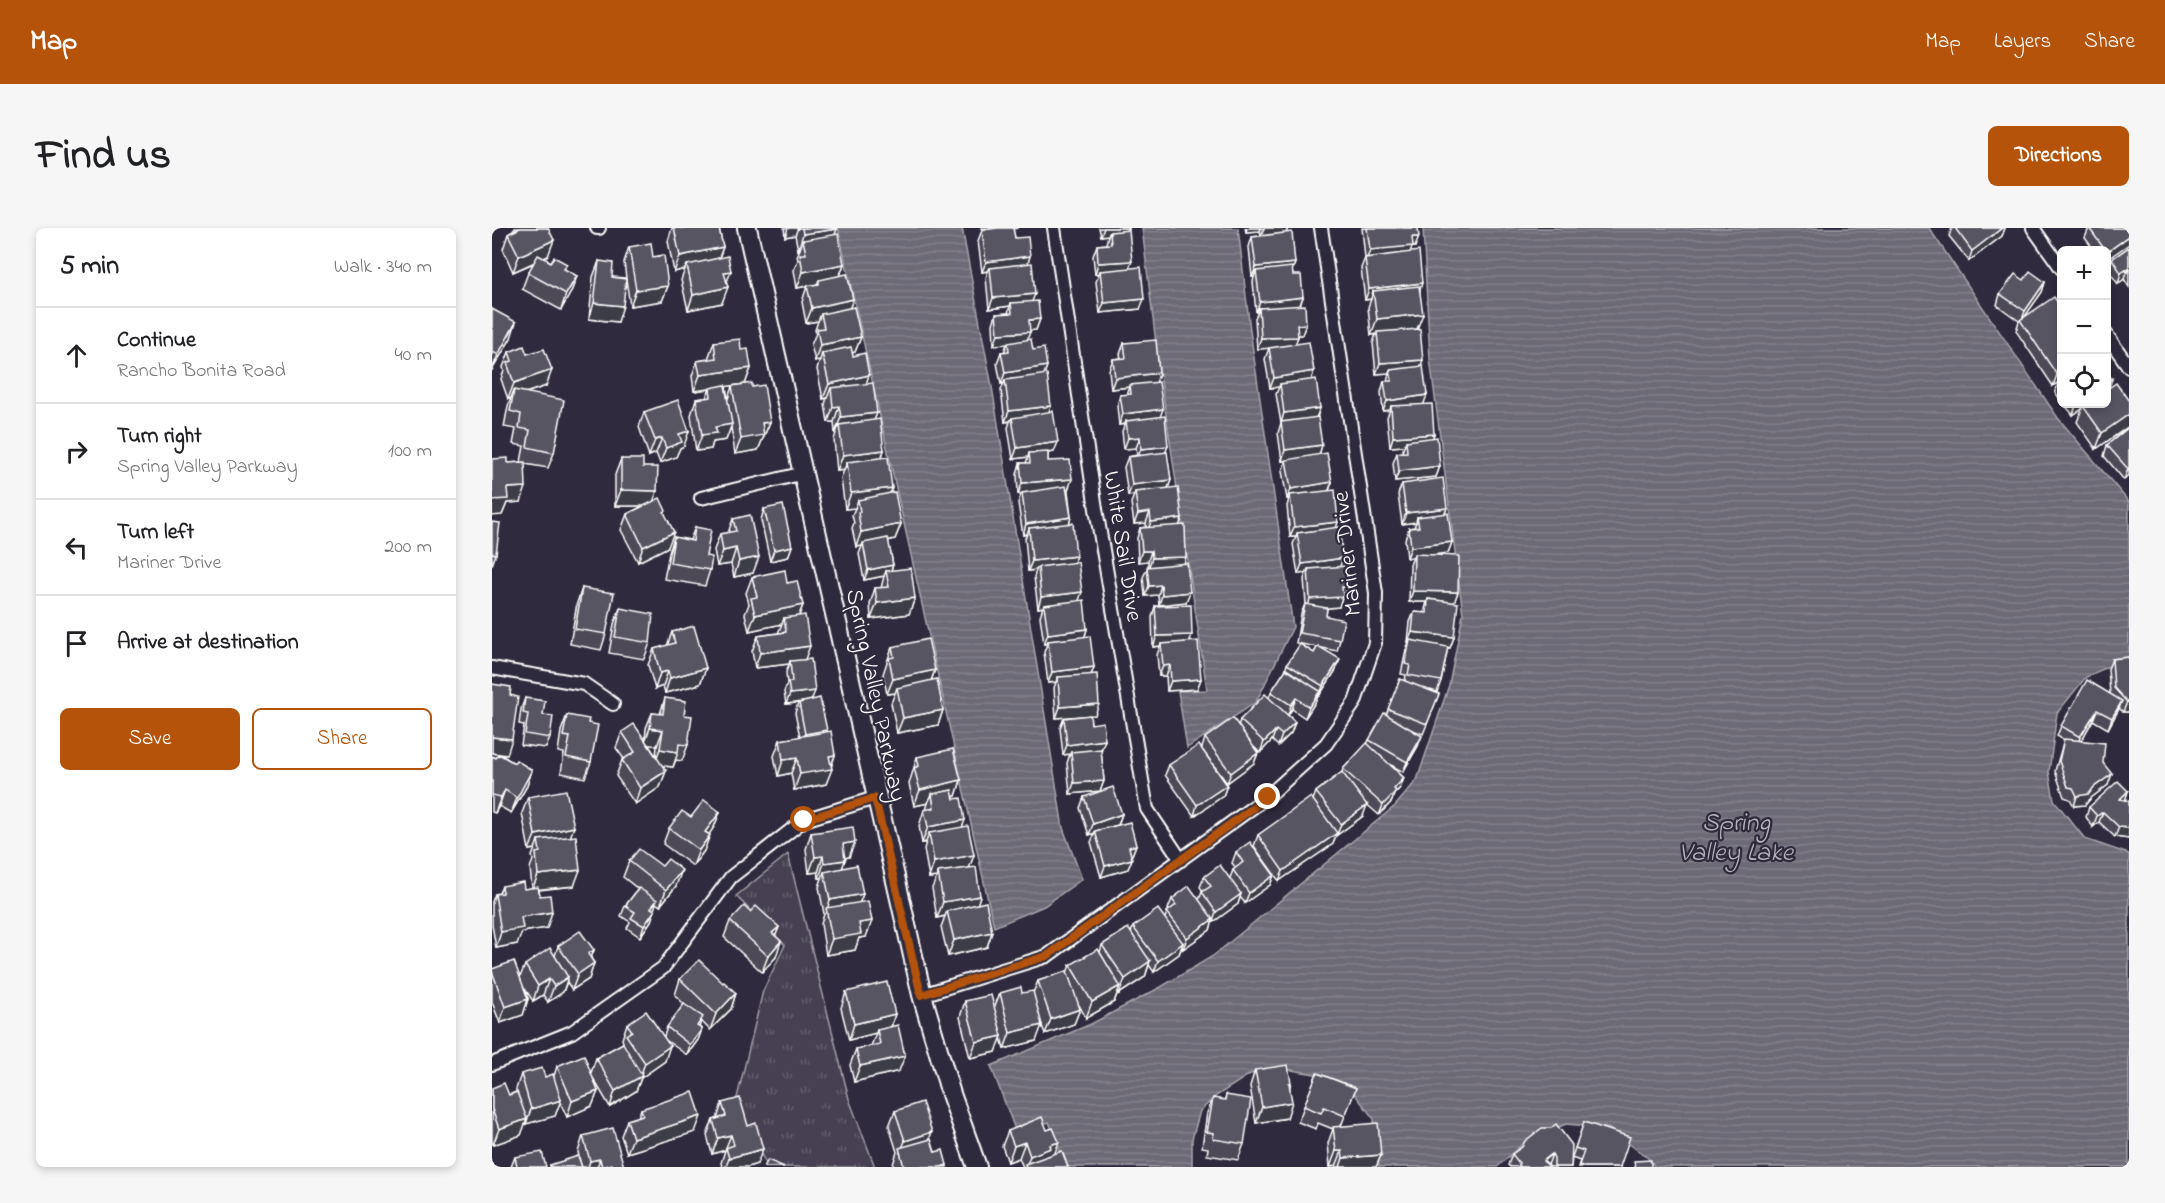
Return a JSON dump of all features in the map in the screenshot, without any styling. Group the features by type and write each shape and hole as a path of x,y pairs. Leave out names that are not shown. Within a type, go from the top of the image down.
{"street":[{"name":"Spring Valley Parkway","path":"747,228 921,995 951,1094 977,1167"},
{"name":"White Sail Drive","path":"1054,228 1096,509 1147,809 1181,860"},
{"name":"Mariner Drive","path":"921,995 1047,956 1268,797 1326,744 1355,702 1374,643 1376,593 1321,228"},
{"path":"2033,228 2057,263"},
{"path":"2111,341 2129,367"},
{"path":"701,498 804,473"},
{"path":"492,668 584,684 613,704"},
{"path":"492,1064 572,1032 663,968 731,877 804,820 875,798"}],"green space":[{"path":"788,854 849,1099 875,1167 768,1167 735,1106 763,991 785,945 736,896"}],"water":[{"path":"838,228 962,228 992,387 1063,828 1082,879 1044,906 994,927"},
{"path":"1142,228 1238,228 1250,330 1293,627 1256,702 1187,748 1178,691 1207,690 1159,368"},
{"name":"Spring Valley Lake","path":"1423,228 1929,228 2058,418 2129,502 2129,661 2111,665 2086,677 2057,713 2049,772 2054,800 2085,839 2129,854 2129,1167 1655,1167 1648,1158 1608,1128 1566,1124 1526,1141 1497,1167 1379,1167 1374,1119 1354,1093 1321,1075 1285,1069 1250,1074 1216,1096 1200,1111 1192,1139 1192,1167 1066,1167 1049,1122 1016,1132 991,1066 1091,1024 1213,956 1395,806 1417,780 1449,685 1463,614 1430,359"}],"building":[{"path":"520,228 548,228 554,240 519,256 508,234"},
{"path":"674,228 719,228 723,247 680,256"},
{"path":"802,228 837,228 837,229 803,234"},
{"path":"1013,228 1015,238 1028,237 1030,256 986,262 982,230"},
{"path":"1367,228 1418,228 1419,237 1412,237 1413,246 1370,250"},
{"path":"1955,228 2002,228 1972,251"},
{"path":"2089,228 2129,228 2129,236 2111,249 2111,246 2102,246"},
{"path":"1129,230 1132,261 1098,263 1097,245 1111,244 1110,232"},
{"path":"1292,232 1295,263 1256,267 1252,237"},
{"path":"838,234 844,264 803,272 800,254 806,254 803,240"},
{"path":"651,243 653,257 664,255 668,286 636,290 629,247"},
{"path":"2129,247 2129,271 2127,269 2121,273 2112,259"},
{"path":"1419,251 1422,283 1369,289 1365,258"},
{"path":"538,255 551,262 554,257 567,264 564,269 577,276 566,294 528,273"},
{"path":"728,256 731,271 724,272 728,287 693,295 687,265"},
{"path":"599,261 613,263 612,277 626,279 623,306 594,303"},
{"path":"1032,263 1035,294 993,298 990,268"},
{"path":"1141,267 1144,299 1104,303 1100,271"},
{"path":"1292,267 1293,275 1301,275 1303,297 1260,302 1256,271"},
{"path":"2030,271 2045,282 2025,311 2000,294 2015,274 2024,280"},
{"path":"847,274 853,299 812,308 807,286 819,284 819,280"},
{"path":"1419,286 1423,314 1377,319 1373,291"},
{"path":"2054,297 2057,301 2057,375 2020,320"},
{"path":"1038,301 1040,319 1029,320 1030,332 998,334 996,314 1012,313 1011,303"},
{"path":"1305,305 1306,324 1297,325 1298,337 1261,338 1259,308"},
{"path":"854,307 861,337 820,345 817,329 824,328 821,314"},
{"path":"492,309 516,322 498,355 492,351"},
{"path":"1420,329 1423,360 1380,363 1377,332"},
{"path":"740,339 741,350 748,349 751,368 700,375 697,361 716,358 714,342"},
{"path":"1031,339 1033,350 1044,348 1047,366 1005,373 1001,352 1009,351 1008,343"},
{"path":"1156,340 1159,373 1115,378 1113,359 1126,358 1124,343"},
{"path":"1309,342 1314,371 1274,378 1269,348"},
{"path":"524,346 527,354 544,349 552,370 514,383 507,363 512,361 509,352"},
{"path":"851,347 853,356 865,353 869,375 829,384 822,353"},
{"path":"1423,366 1427,395 1387,401 1384,381 1392,381 1390,370"},
{"path":"1047,374 1051,406 1009,411 1005,380"},
{"path":"1316,379 1320,408 1284,413 1280,384"},
{"path":"1159,382 1163,409 1123,414 1120,395 1131,394 1130,385"},
{"path":"752,383 752,387 764,385 770,422 762,423 764,435 741,439 732,386"},
{"path":"873,383 877,413 841,417 839,406 833,407 831,388"},
{"path":"2116,383 2129,401 2129,414 2102,433 2084,408 2111,408 2111,386"},
{"path":"725,385 732,424 715,427 717,433 702,435 696,399 711,397 710,388"},
{"path":"514,390 564,400 554,453 527,447 530,430 519,428 521,414 510,411"},
{"path":"678,400 689,431 679,434 682,442 666,448 662,438 655,440 644,412"},
{"path":"1432,404 1434,434 1393,437 1391,406"},
{"path":"1053,411 1058,442 1017,448 1012,418"},
{"path":"1165,416 1168,446 1141,449 1140,437 1128,438 1126,421"},
{"path":"1318,417 1322,445 1285,450 1281,422"},
{"path":"880,419 884,450 843,455 839,425"},
{"path":"2129,427 2129,468 2128,469 2107,445"},
{"path":"1437,437 1440,466 1399,471 1397,453 1407,452 1406,441"},
{"path":"1048,452 1048,461 1070,460 1072,479 1022,483 1020,463 1030,463 1029,453"},
{"path":"1167,452 1171,480 1132,485 1128,457"},
{"path":"1327,453 1332,482 1291,489 1286,460"},
{"path":"888,457 892,488 851,493 847,462"},
{"path":"508,458 508,463 525,462 526,487 507,488 508,499 492,500 492,459"},
{"path":"621,459 643,459 643,467 658,467 657,491 621,490"},
{"path":"1443,478 1447,508 1406,513 1402,484"},
{"path":"1066,486 1071,517 1026,524 1022,493"},
{"path":"1178,487 1182,518 1151,522 1150,512 1138,514 1135,492"},
{"path":"1335,490 1338,522 1294,527 1290,495"},
{"path":"895,492 901,524 861,532 858,500"},
{"path":"660,498 674,532 643,547 627,514"},
{"path":"783,505 792,546 774,550 764,509"},
{"path":"1448,513 1452,542 1411,547 1409,528 1419,527 1417,517"},
{"path":"750,515 759,557 739,561 736,548 723,551 720,534 736,531 733,519"},
{"path":"492,522 500,523 496,554 492,553"},
{"path":"1073,523 1076,556 1032,561 1029,528"},
{"path":"1185,525 1186,557 1152,558 1151,551 1142,551 1140,528"},
{"path":"695,527 711,530 706,556 712,557 710,570 670,563 674,537 693,541"},
{"path":"1339,527 1343,558 1302,564 1297,533"},
{"path":"888,538 893,565 868,570 863,543"},
{"path":"1414,554 1459,556 1458,592 1413,591"},
{"path":"1078,562 1082,592 1041,597 1038,567"},
{"path":"1187,563 1190,592 1162,595 1161,585 1149,586 1147,567"},
{"path":"1347,566 1348,587 1342,587 1343,597 1310,599 1308,569"},
{"path":"911,568 915,598 877,603 875,588 889,587 886,571"},
{"path":"785,570 787,583 797,581 803,605 755,615 751,598 757,597 752,577"},
{"path":"582,588 614,593 606,634 575,629"},
{"path":"1428,599 1458,603 1454,637 1412,632 1414,612 1427,613"},
{"path":"1084,600 1087,629 1048,634 1044,605"},
{"path":"1305,604 1327,608 1326,616 1344,620 1340,640 1299,633"},
{"path":"1191,605 1192,635 1157,636 1155,606"},
{"path":"620,608 653,614 650,643 615,637"},
{"path":"805,615 810,646 760,653 758,636 786,632 784,618"},
{"path":"694,626 706,668 670,678 668,671 660,673 654,649 675,643 672,632"},
{"path":"1090,636 1094,667 1052,672 1048,641"},
{"path":"928,639 935,670 893,679 889,658 894,657 892,647"},
{"path":"1410,640 1448,647 1441,681 1408,675 1410,665 1405,664"},
{"path":"1198,641 1201,679 1171,681 1170,665 1163,666 1161,644"},
{"path":"1300,644 1314,653 1318,646 1340,659 1323,686 1287,664"},
{"path":"2129,657 2129,701 2127,702 2114,688 2112,659"},
{"path":"811,659 815,691 790,694 788,682 792,682 790,661"},
{"path":"1286,669 1320,691 1309,707 1296,698 1291,705 1271,692"},
{"path":"1097,674 1099,704 1060,707 1058,677"},
{"path":"937,679 943,710 903,718 897,688"},
{"path":"1400,679 1439,694 1427,724 1388,709"},
{"path":"2087,680 2122,701 2112,718 2097,710 2080,737 2061,726"},
{"path":"492,684 511,687 510,695 518,697 512,739 492,737"},
{"path":"1265,694 1295,722 1282,735 1276,730 1264,742 1240,720"},
{"path":"525,698 545,701 543,715 553,716 550,738 525,734 528,714 523,713"},
{"path":"665,698 686,701 684,715 692,716 688,745 679,744 678,752 660,749 663,730 650,728 652,713 663,714"},
{"path":"820,698 827,730 805,734 799,703"},
{"path":"1384,713 1422,736 1407,762 1369,740"},
{"path":"567,715 589,719 588,723 598,725 591,762 566,757 570,737 563,736"},
{"path":"1090,715 1091,724 1103,722 1105,740 1067,745 1064,718"},
{"path":"1233,718 1258,753 1231,773 1205,738"},
{"path":"634,724 666,771 640,788 622,760 635,752 622,732"},
{"path":"831,731 835,755 829,756 832,769 800,774 797,758 783,760 780,740"},
{"path":"2064,739 2105,743 2103,763 2112,774 2094,787 2089,794 2077,796 2073,788 2068,787 2059,761"},
{"path":"1367,743 1404,778 1383,805 1343,769"},
{"path":"1199,745 1227,785 1197,805 1169,765"},
{"path":"953,749 961,780 920,790 914,768 919,766 917,757"},
{"path":"1101,749 1104,781 1074,783 1071,752"},
{"path":"499,754 514,763 516,760 532,770 517,798 505,790 501,797 492,795 492,756 496,758"},
{"path":"1342,772 1367,805 1341,824 1316,792"},
{"path":"2118,781 2128,791 2120,799 2129,801 2129,828 2119,827 2103,812 2097,816 2089,807"},
{"path":"1113,787 1122,814 1093,824 1084,797"},
{"path":"566,790 574,827 535,835 528,797"},
{"path":"952,790 954,799 961,798 965,820 928,827 924,810 934,808 932,794"},
{"path":"1311,797 1337,833 1283,871 1258,835"},
{"path":"704,800 720,812 705,832 710,835 699,850 669,828 682,811 691,817"},
{"path":"1130,822 1136,845 1129,847 1132,859 1105,866 1095,831"},
{"path":"968,826 974,855 934,862 929,833"},
{"path":"853,827 855,842 843,844 845,860 824,863 823,856 815,857 811,833"},
{"path":"576,836 580,870 538,875 536,853 540,852 538,840"},
{"path":"1250,842 1274,875 1249,893 1233,870 1243,862 1236,852"},
{"path":"639,849 662,866 668,859 682,870 666,890 629,861"},
{"path":"857,865 863,894 830,900 824,872"},
{"path":"1220,865 1241,894 1216,912 1202,892 1211,886 1204,877"},
{"path":"976,867 980,896 943,902 938,872"},
{"path":"523,882 524,889 538,887 540,896 550,895 552,912 521,917 523,928 501,932 495,894 503,893 502,886"},
{"path":"1189,886 1213,919 1187,938 1167,912 1176,905 1172,899"},
{"path":"639,888 657,900 651,908 655,910 644,926 631,918 635,912 625,906"},
{"path":"868,901 872,921 859,923 861,934 832,939 826,908"},
{"path":"986,902 992,932 954,940 947,911"},
{"path":"744,906 750,912 756,906 779,927 772,933 781,941 768,956 730,921"},
{"path":"1158,909 1183,943 1158,961 1133,927"},
{"path":"1128,928 1150,961 1125,979 1102,945"},
{"path":"580,931 594,950 588,954 594,963 578,974 558,946"},
{"path":"550,948 568,977 554,986 549,979 538,986 525,965"},
{"path":"1098,949 1120,986 1092,1002 1070,965"},
{"path":"699,960 736,993 716,1014 680,979"},
{"path":"514,961 528,999 505,1007 492,969"},
{"path":"1067,971 1080,1009 1051,1019 1038,981"},
{"path":"887,982 895,1014 854,1024 846,992"},
{"path":"1021,987 1022,993 1033,991 1042,1025 1010,1033 1000,993"},
{"path":"991,995 1002,1036 976,1042 965,1001"},
{"path":"684,1004 703,1017 697,1026 702,1029 690,1045 667,1027"},
{"path":"646,1011 670,1046 645,1063 626,1035 632,1031 627,1024"},
{"path":"898,1025 905,1056 860,1066 856,1049 880,1044 877,1030"},
{"path":"623,1043 642,1076 615,1091 596,1058"},
{"path":"584,1055 598,1091 572,1101 557,1066"},
{"path":"1288,1065 1292,1102 1262,1107 1255,1070"},
{"path":"542,1068 545,1077 553,1074 561,1100 531,1109 521,1074"},
{"path":"1317,1073 1356,1088 1345,1116 1324,1107 1321,1113 1304,1106"},
{"path":"504,1083 509,1095 517,1092 527,1119 499,1129 492,1109 492,1088"},
{"path":"693,1092 701,1116 633,1138 627,1120 643,1115 641,1109"},
{"path":"1226,1095 1251,1099 1244,1144 1213,1139 1214,1133 1207,1132 1213,1098 1225,1100"},
{"path":"740,1098 748,1126 756,1123 763,1149 729,1158 726,1148 734,1145 731,1135 718,1138 713,1120 726,1116 722,1103"},
{"path":"922,1102 932,1132 905,1141 895,1111"},
{"path":"1042,1117 1047,1130 1053,1128 1059,1142 1050,1145 1051,1148 1030,1156 1025,1142 1014,1146 1008,1131"},
{"path":"1584,1122 1630,1137 1620,1167 1579,1165 1584,1151 1575,1148"},
{"path":"1378,1123 1381,1155 1343,1158 1342,1151 1336,1151 1333,1127"},
{"path":"1556,1124 1572,1145 1571,1167 1554,1167 1552,1154 1543,1161 1550,1167 1519,1167 1519,1163 1512,1154 1542,1128 1551,1128"},
{"path":"613,1128 624,1167 611,1167 611,1164 602,1167 600,1159 590,1161 583,1136"},
{"path":"931,1139 935,1152 943,1150 947,1165 904,1167 899,1148"},
{"path":"1062,1151 1068,1167 1026,1167 1025,1164"},
{"path":"542,1152 546,1167 517,1167 515,1157"},
{"path":"578,1156 582,1167 551,1167 550,1165"},
{"path":"768,1160 784,1167 764,1167"},
{"path":"1651,1160 1651,1167 1635,1167 1634,1161"}],"route":[{"path":"804,820 875,798 921,995 1047,956 1268,797"}]}
